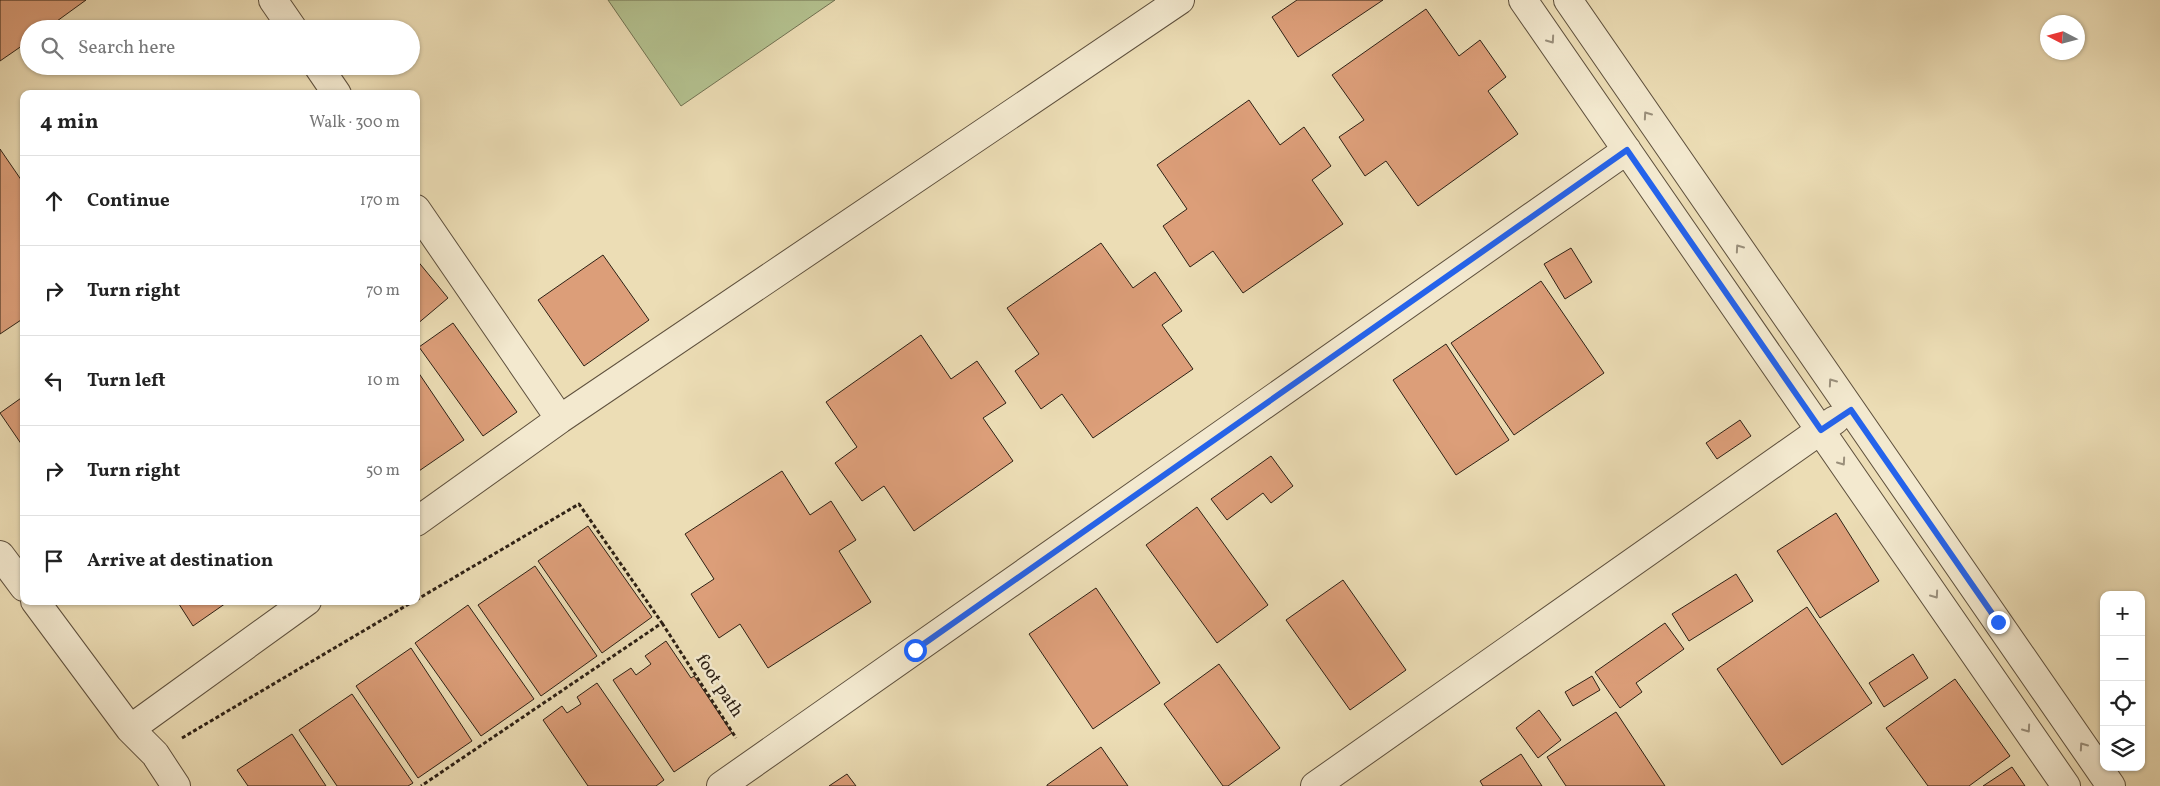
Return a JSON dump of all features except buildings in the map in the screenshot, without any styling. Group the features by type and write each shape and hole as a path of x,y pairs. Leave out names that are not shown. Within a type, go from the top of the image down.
{"street":[{"path":"273,0 287,20"},
{"path":"420,519 560,419 1180,0"},
{"path":"1523,0 2066,786"},
{"path":"1568,0 2111,786"},
{"path":"324,75 334,90"},
{"path":"721,786 1627,150"},
{"path":"420,215 560,419"},
{"path":"1315,786 1851,410"},
{"path":"0,555 20,582"},
{"path":"38,605 130,729 155,754 176,786"},
{"path":"130,729 301,605"}],"path":[{"name":"foot path","path":"420,598 579,504 662,623 753,764"},
{"path":"155,754 408,605"},
{"path":"421,786 662,623"}],"green space":[{"path":"608,0 835,0 681,106"}],"route":[{"path":"915,650 1627,150 1821,430 1851,410 1998,622"}]}
